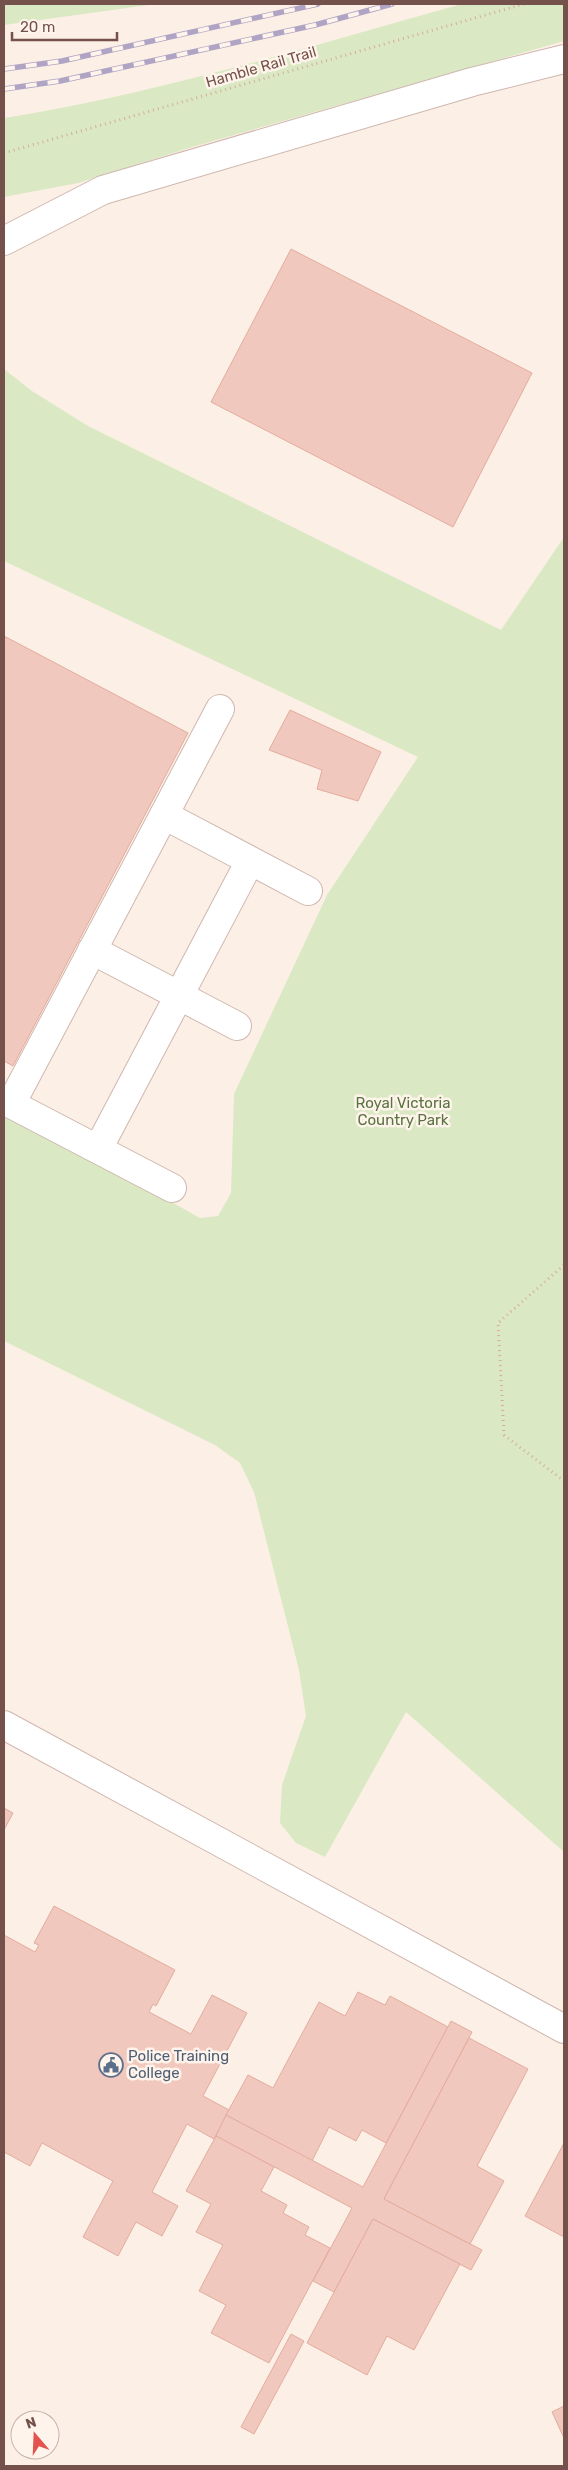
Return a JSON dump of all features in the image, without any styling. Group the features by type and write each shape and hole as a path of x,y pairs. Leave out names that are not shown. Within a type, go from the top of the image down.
{"lane":[{"path":"4,241 103,190 472,82 564,59"},
{"path":"172,1188 8,1102 92,950 220,709"},
{"path":"164,816 308,891"},
{"path":"98,1149 250,861"},
{"path":"92,950 237,1026"},
{"path":"4,1725 564,2029"}],"path":[{"name":"Hamble Rail Trail","path":"4,153 524,4"},
{"path":"564,1265 498,1323 504,1435 564,1481"}],"green space":[{"path":"4,4 156,4 4,25"},
{"path":"462,4 564,4 564,41 192,147 78,183 4,197 4,118 120,96 177,82"},
{"name":"Royal Victoria Country Park","path":"4,369 32,391 88,426 501,630 564,537 564,1852 406,1712 325,1857 296,1843 280,1823 282,1785 306,1716 299,1670 254,1492 240,1463 215,1445 4,1341 4,1108 200,1218 218,1216 231,1193 234,1094 327,895 418,757 4,561"}],"building":[{"path":"291,249 532,373 453,527 211,402"},
{"path":"4,636 188,733 13,1066 4,1061"},
{"path":"290,710 381,752 358,801 317,789 322,770 269,750"},
{"path":"4,1808 13,1813 4,1830"},
{"name":"Police Training College","path":"54,1906 175,1970 156,2006 153,2004 149,2012 191,2034 212,1995 247,2013 203,2096 229,2110 214,2139 187,2124 152,2192 178,2206 162,2236 136,2222 118,2256 83,2237 113,2181 42,2143 30,2166 4,2152 4,1935 35,1952 39,1945 34,1943"},
{"path":"358,1992 385,2005 390,1996 448,2027 386,2143 362,2130 356,2141 329,2127 312,2161 226,2115 248,2075 273,2088 319,2002 345,2016"},
{"path":"451,2021 472,2032 384,2199 482,2250 471,2270 373,2219 334,2292 313,2281 352,2208 216,2136 226,2115 363,2187"},
{"path":"469,2038 528,2069 477,2166 504,2181 470,2244 384,2199"},
{"path":"216,2136 274,2167 261,2191 287,2205 283,2213 309,2227 305,2235 330,2248 269,2363 211,2333 226,2305 199,2291 223,2245 196,2232 211,2204 186,2191"},
{"path":"564,2143 564,2237 525,2216"},
{"path":"373,2219 460,2264 414,2350 387,2336 367,2375 307,2343"},
{"path":"291,2334 304,2341 254,2434 241,2427"},
{"path":"564,2406 564,2438 552,2412"}],"railway":[{"path":"4,69 62,61 318,4"},
{"path":"4,89 60,81 315,25 392,4"}],"place":[{"name":"Police Training College","path":"111,2065"}]}
